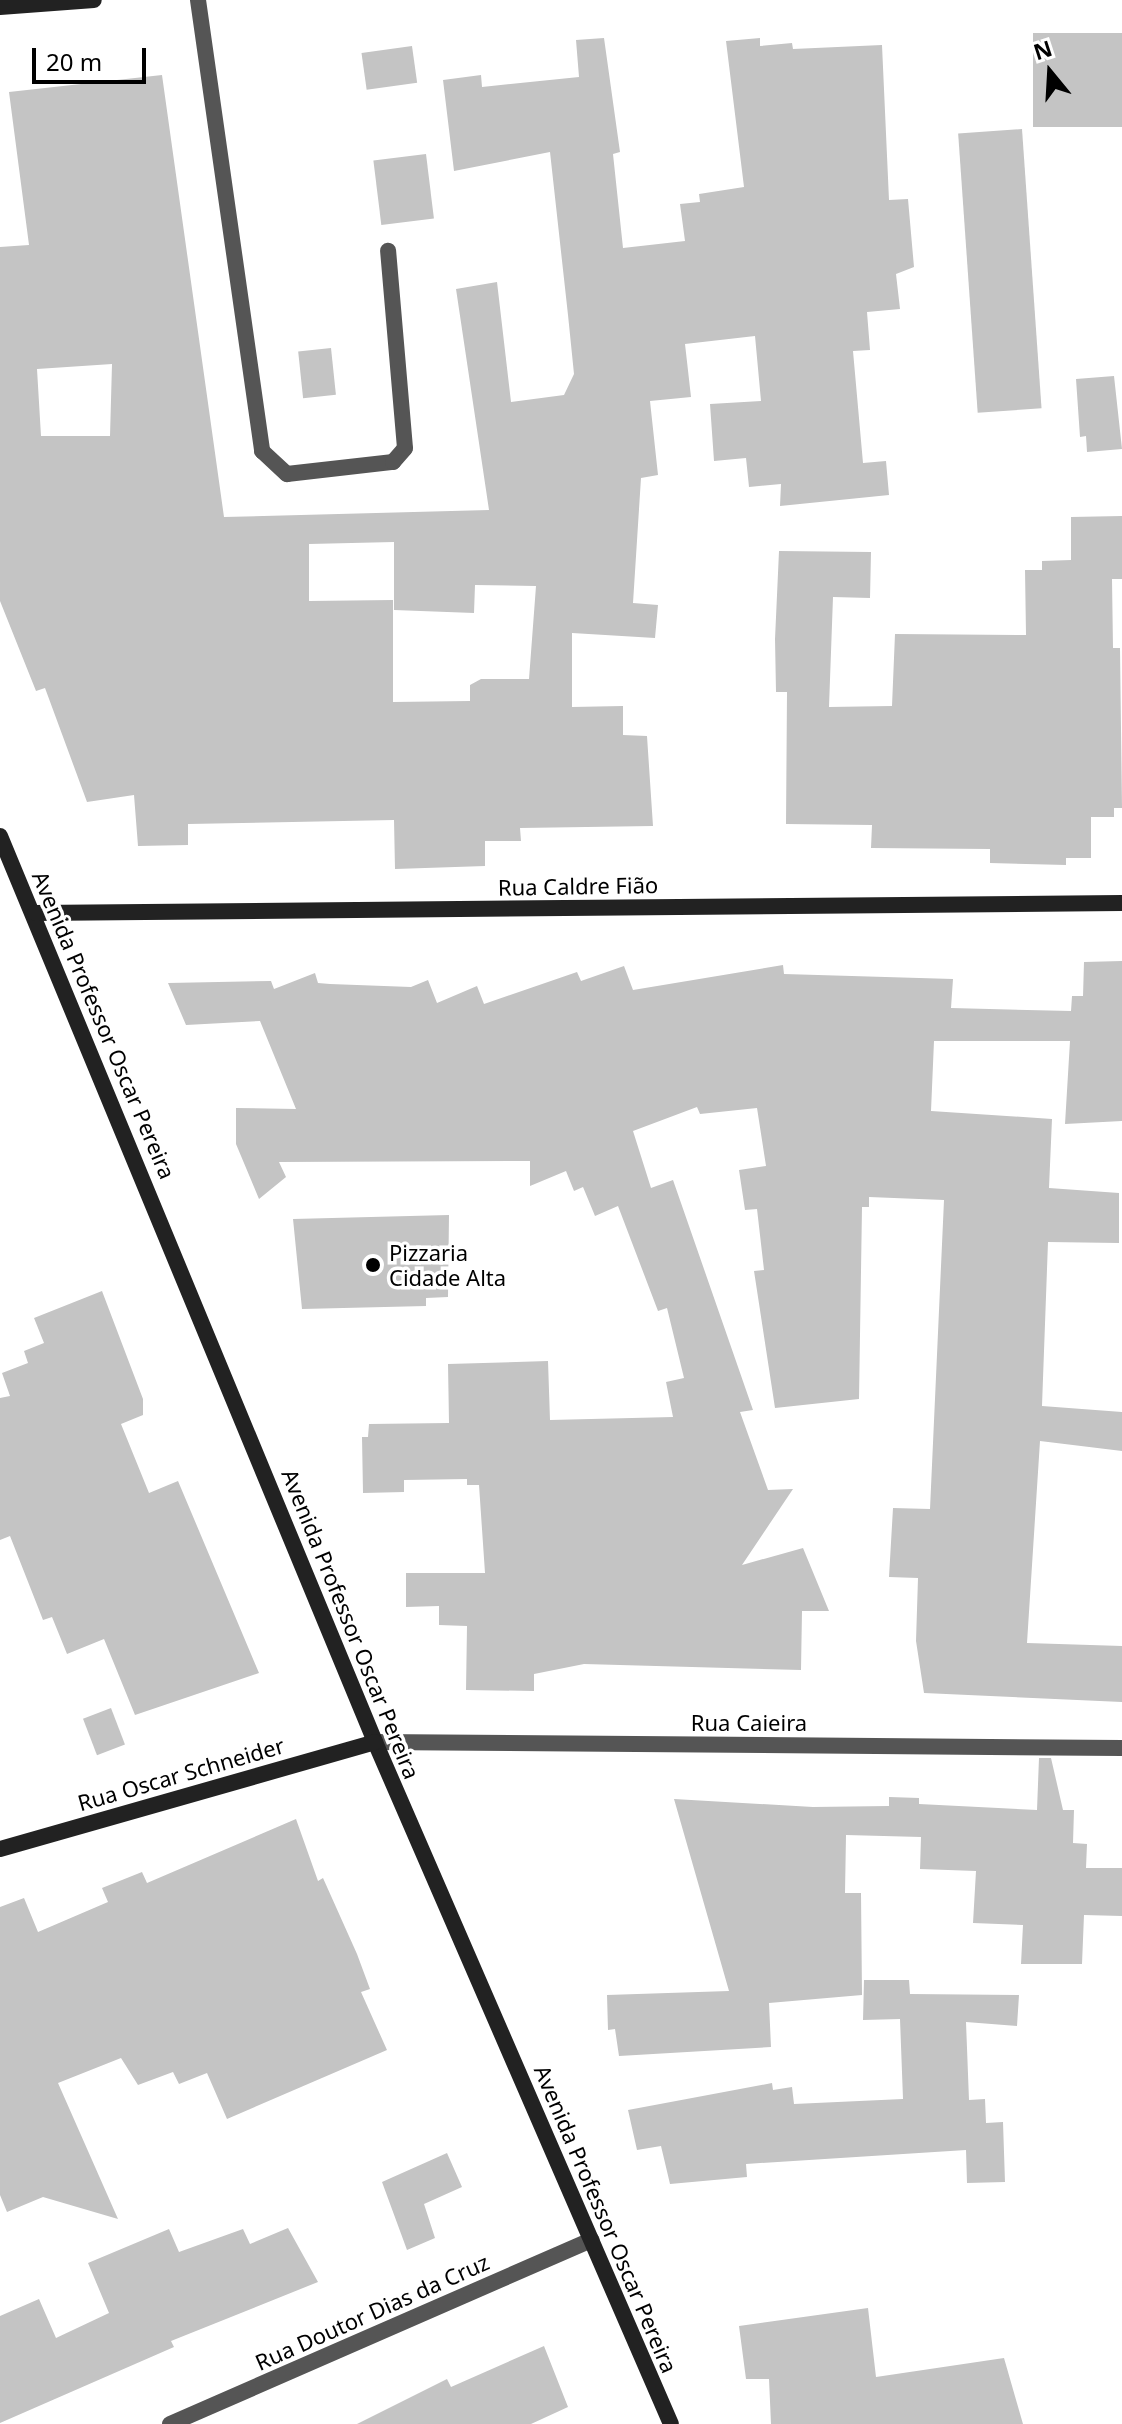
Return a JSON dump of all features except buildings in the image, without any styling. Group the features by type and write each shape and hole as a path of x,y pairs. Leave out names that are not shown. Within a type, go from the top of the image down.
{"main road":[{"path":"0,7 94,0"},
{"name":"Avenida Professor Oscar Pereira","path":"0,836 35,913 375,1742 671,2424"},
{"name":"Rua Caldre Fião","path":"35,913 1122,903"},
{"name":"Rua Oscar Schneider","path":"0,1849 375,1742"}],"street":[{"path":"198,0 262,451 287,474 393,462 405,448 388,251"},
{"name":"Rua Caieira","path":"375,1742 1122,1748"},
{"name":"Rua Doutor Dias da Cruz","path":"170,2424 592,2240"}],"place":[{"name":"Pizzaria Cidade Alta","path":"373,1265"}]}
